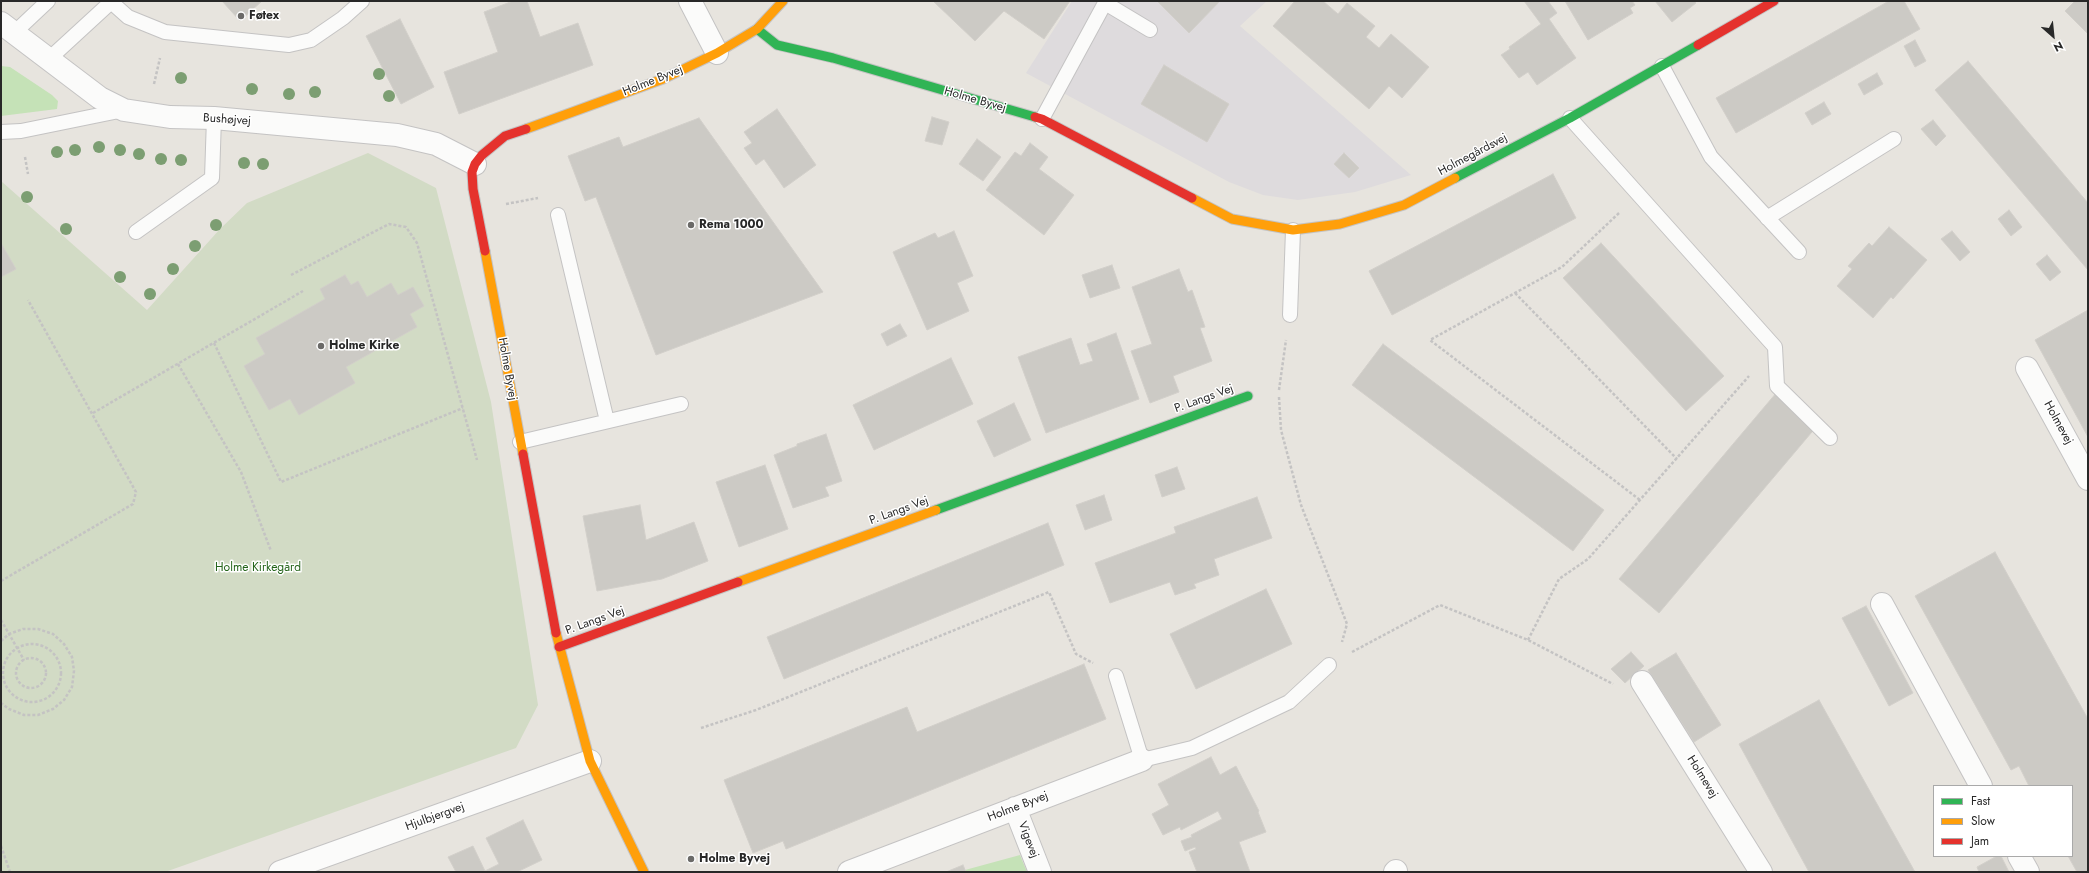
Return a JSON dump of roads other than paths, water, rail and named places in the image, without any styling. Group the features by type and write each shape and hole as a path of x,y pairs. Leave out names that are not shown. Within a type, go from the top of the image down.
{"street":[{"path":"690,1 717,53"},
{"name":"Holme Byvej","path":"644,872 590,761 558,647 472,180 475,164 492,145 505,136 663,79 717,53 757,29 784,1"},
{"name":"Holmegårdsvej","path":"1163,184 1232,219 1293,230 1340,224 1404,205 1570,118 1774,1"},
{"name":"Bushøjvej","path":"8,28 100,98 124,110 170,116 214,118 397,135 420,139 436,144 475,164"},
{"name":"Holme Byvej","path":"757,29 777,45 833,58 1042,119 1163,184"},
{"name":"Holmevej","path":"2027,368 2088,479"},
{"name":"P. Langs Vej","path":"558,647 1248,396"},
{"path":"1882,604 1980,785"},
{"name":"Holmevej","path":"1642,682 1762,872"},
{"name":"Holme Byvej","path":"849,872 1142,760"},
{"name":"Hjulbjergvej","path":"280,872 590,761"},
{"name":"Vigevej","path":"1015,808 1040,872"},
{"path":"2020,857 2028,872"}],"lane":[{"path":"8,28 48,1"},
{"path":"49,59 111,1 128,17 165,32 289,45 311,40 343,18 362,1"},
{"path":"1042,119 1105,3 1150,30"},
{"path":"1662,66 1711,157 1799,252"},
{"path":"1,132 21,131 124,110"},
{"path":"136,232 212,178 214,118"},
{"path":"1570,118 1775,348 1777,386 1830,438"},
{"path":"1767,218 1894,139"},
{"path":"558,215 606,421"},
{"path":"1290,315 1293,230"},
{"path":"520,442 681,404"},
{"path":"1116,676 1142,760 1192,748 1289,702 1328,665"}],"place":[{"name":"Føtex","path":"241,16"},
{"name":"Rema 1000","path":"691,225"},
{"name":"Holme Kirke","path":"321,346"},
{"name":"Holme Byvej","path":"691,859"}],"park label":[{"name":"Holme Kirkegård","path":"258,568"}]}
